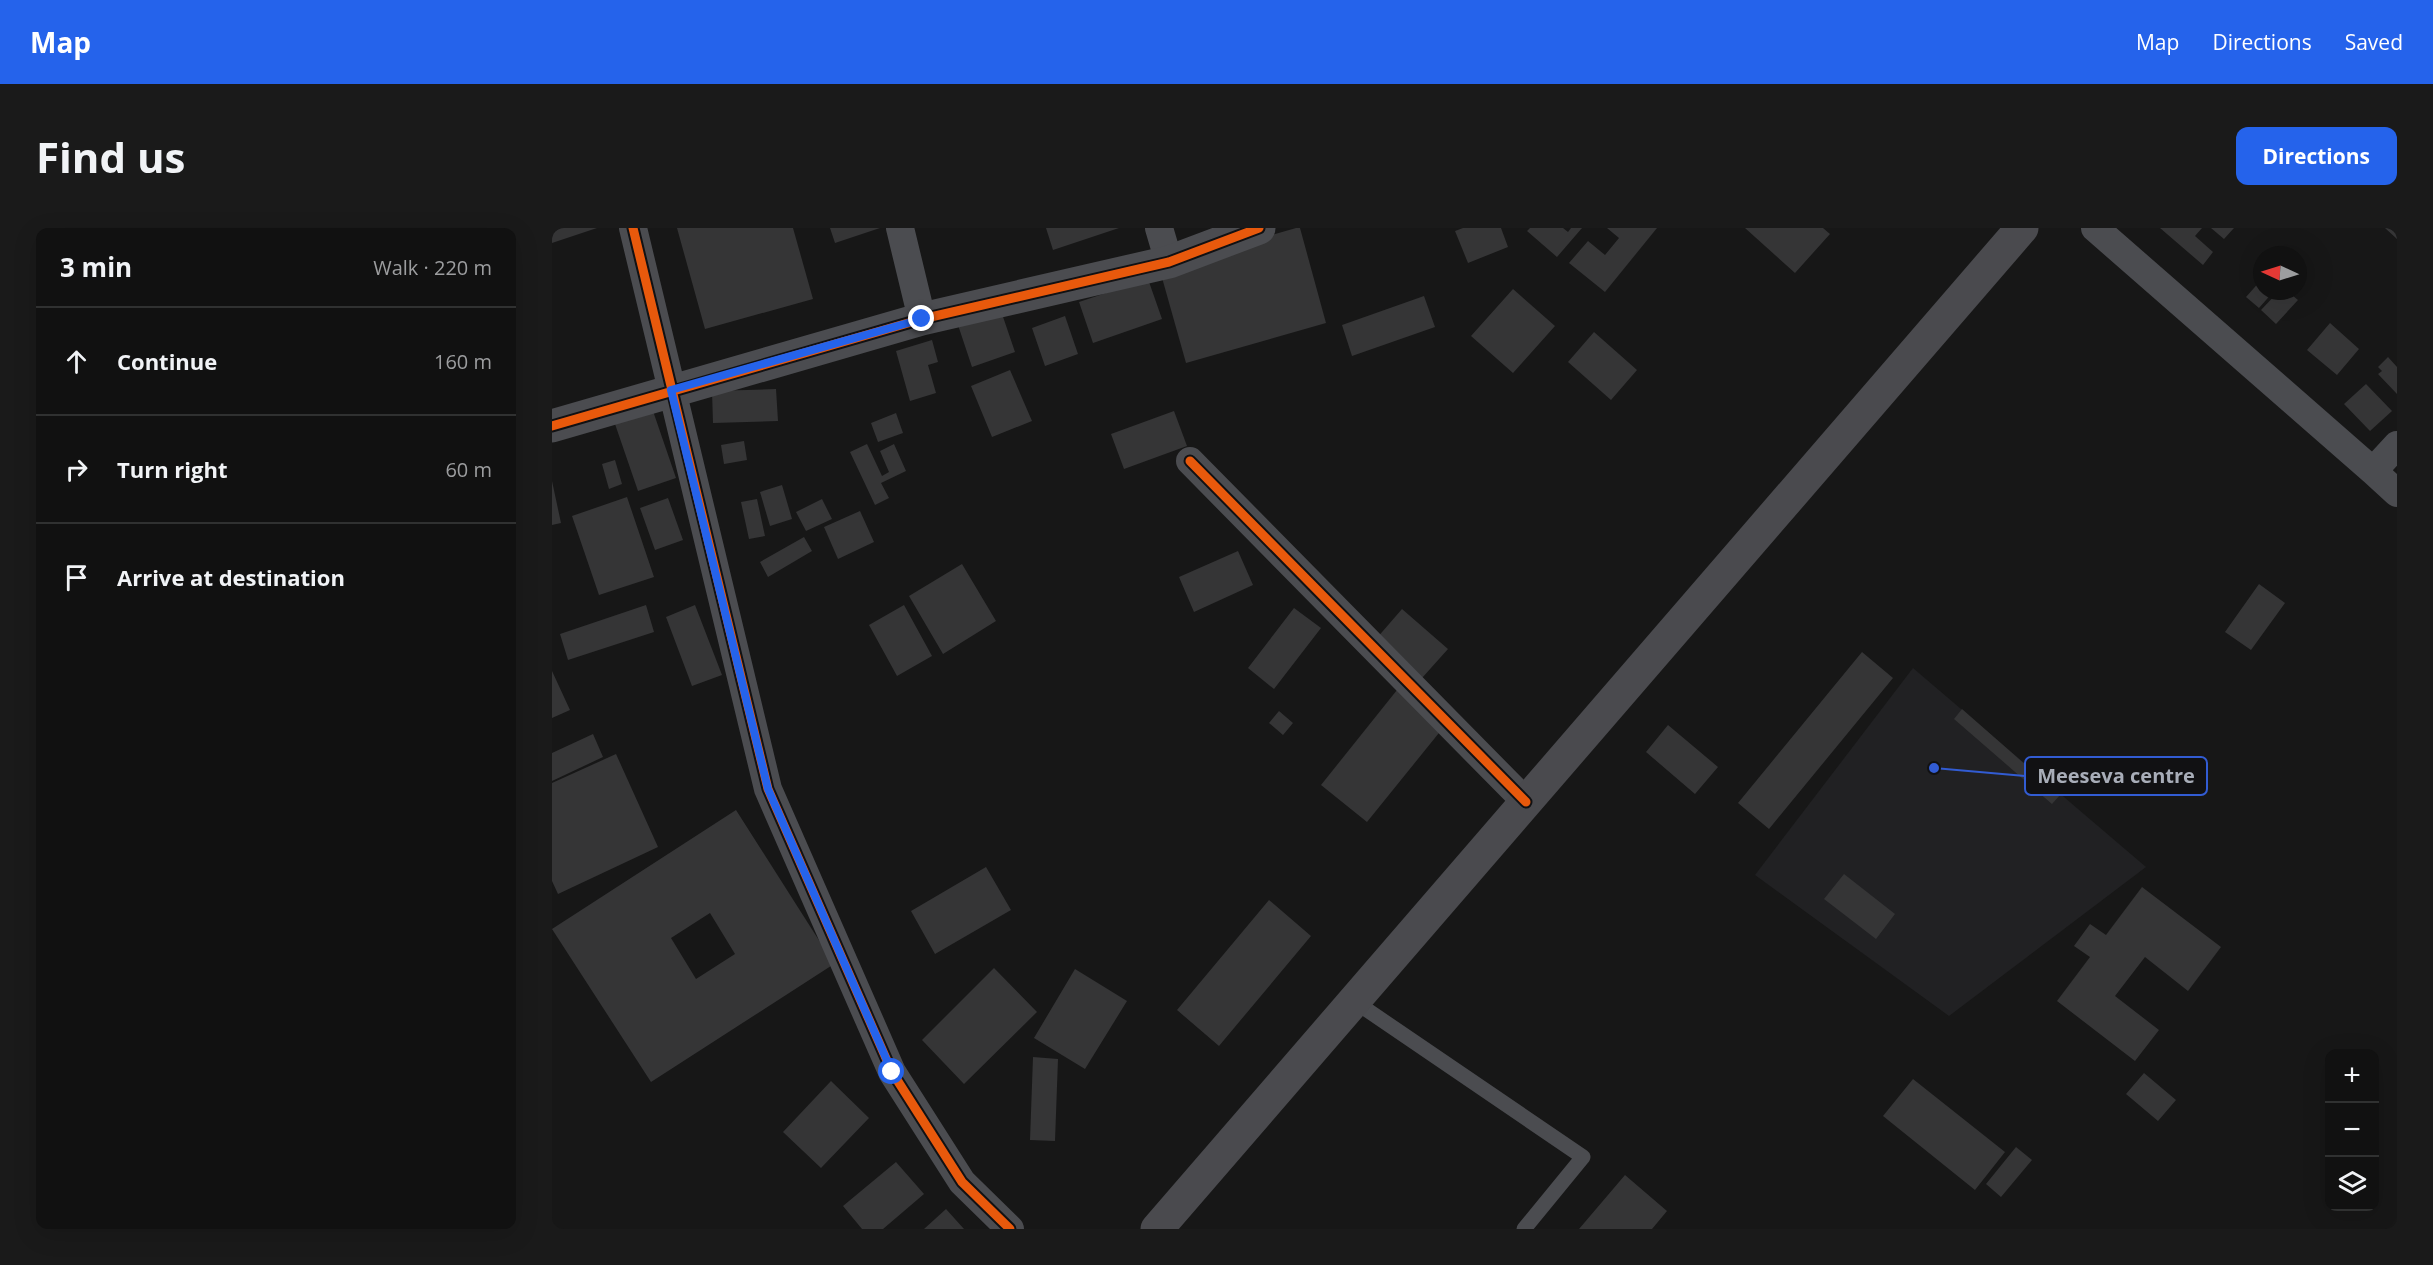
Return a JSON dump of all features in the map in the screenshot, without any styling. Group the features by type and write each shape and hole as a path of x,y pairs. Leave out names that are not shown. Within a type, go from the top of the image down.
{"main road":[{"path":"1165,1226 1354,1001 2022,228"}],"street":[{"path":"633,228 768,789 892,1072 962,1182 1010,1229"},
{"path":"900,228 922,319"},
{"path":"1159,228 1169,262"},
{"path":"552,426 922,319 1169,262 1258,228"},
{"path":"2095,228 2397,493"},
{"path":"2373,471 2397,445"},
{"path":"1190,461 1526,802"}],"lane":[{"path":"1354,1001 1583,1157 1524,1229"}],"shaded area":[{"path":"1913,668 2146,867 1949,1016 1755,875"}],"building":[{"path":"552,228 597,228 552,243"},
{"path":"677,228 793,228 813,299 705,329"},
{"path":"830,228 880,228 835,243"},
{"path":"1046,228 1119,228 1053,250"},
{"path":"1300,228 1326,323 1186,363 1159,267"},
{"path":"1463,228 1501,228 1508,247 1468,263 1455,231"},
{"path":"1530,228 1563,228 1568,232 1571,228 1582,228 1557,257 1527,231"},
{"path":"1607,228 1657,228 1605,292 1569,263 1588,241 1605,255 1619,238"},
{"path":"1745,228 1823,228 1830,234 1795,273"},
{"path":"2160,228 2202,228 2195,236 2213,252 2203,265"},
{"path":"2211,228 2234,228 2224,239"},
{"path":"2385,228 2397,228 2397,239"},
{"path":"1148,279 1162,319 1093,343 1079,302"},
{"path":"1513,289 1555,326 1513,373 1471,336"},
{"path":"2253,289 2253,300 2266,300 2259,308 2246,297"},
{"path":"1424,296 1435,327 1352,356 1342,325"},
{"path":"2270,300 2298,300 2276,324 2261,310"},
{"path":"1000,308 1015,352 972,367 957,322"},
{"path":"1065,316 1078,354 1045,366 1032,328"},
{"path":"2330,323 2359,349 2337,375 2307,350"},
{"path":"1594,332 1637,370 1611,400 1568,362"},
{"path":"932,340 938,362 928,365 936,393 910,401 896,351"},
{"path":"2388,357 2397,367 2397,394 2378,374 2382,371 2378,367"},
{"path":"1010,370 1032,421 992,437 971,386"},
{"path":"2366,384 2392,411 2370,431 2344,404"},
{"path":"776,389 778,421 713,423 712,391"},
{"path":"653,411 676,478 638,491 615,424"},
{"path":"1174,411 1187,446 1124,469 1111,434"},
{"path":"896,413 903,433 878,442 871,423"},
{"path":"744,441 747,460 724,464 721,445"},
{"path":"867,444 882,476 889,472 880,451 894,444 906,471 881,483 889,498 875,505 850,452"},
{"path":"615,460 622,484 609,489 602,464"},
{"path":"552,481 561,523 552,525"},
{"path":"782,485 792,519 770,526 760,492"},
{"path":"627,497 654,577 599,595 572,516"},
{"path":"668,498 683,540 655,550 640,508"},
{"path":"757,499 765,536 749,539 741,502"},
{"path":"822,499 832,519 806,531 796,512"},
{"path":"860,511 874,542 838,559 824,527"},
{"path":"804,537 812,551 768,577 760,562"},
{"path":"1238,551 1253,585 1194,612 1179,577"},
{"path":"962,564 996,621 943,654 909,596"},
{"path":"2259,584 2285,603 2251,650 2225,632"},
{"path":"646,605 654,632 568,660 560,634"},
{"path":"695,605 722,675 692,686 666,617"},
{"path":"904,605 932,656 897,676 869,625"},
{"path":"1294,608 1321,628 1274,689 1248,668"},
{"path":"1402,609 1448,649 1422,678 1376,639"},
{"path":"1862,652 1893,678 1769,829 1738,803"},
{"path":"552,671 570,710 552,718"},
{"path":"1401,685 1447,723 1367,822 1321,785"},
{"path":"1962,709 2060,795 2052,804 1954,719"},
{"path":"1279,711 1293,723 1283,735 1269,723"},
{"path":"1668,725 1718,767 1695,794 1646,752"},
{"path":"593,734 603,757 552,781 552,753"},
{"path":"616,754 658,847 558,894 552,881 552,783"},
{"path":"736,810 834,964 651,1082 552,929","holes":["710,913 735,954 696,979 671,938"]},
{"path":"986,867 1011,910 935,954 911,911"},
{"path":"1844,874 1895,914 1876,939 1824,899"},
{"path":"2142,887 2221,947 2188,991 2145,957 2115,996 2159,1030 2135,1061 2057,1001 2090,957 2074,946 2090,924 2106,935"},
{"path":"1269,900 1311,936 1219,1046 1177,1010"},
{"path":"994,968 1037,1012 964,1084 922,1040"},
{"path":"1075,969 1127,1001 1085,1069 1034,1038"},
{"path":"1033,1057 1058,1059 1055,1141 1030,1140"},
{"path":"2144,1073 2176,1100 2158,1121 2126,1094"},
{"path":"1913,1079 2005,1152 1975,1190 1883,1116"},
{"path":"831,1081 869,1118 821,1168 783,1132"},
{"path":"2016,1147 2032,1160 2001,1197 1986,1184"},
{"path":"896,1162 924,1194 883,1229 862,1229 843,1206"},
{"path":"1625,1175 1667,1211 1652,1229 1579,1229"},
{"path":"946,1209 964,1229 924,1229"}],"cycle path":[{"path":"633,228 768,789 892,1072 962,1182 1010,1229"},
{"path":"552,426 922,319 1169,262 1259,228"},
{"path":"1190,461 1526,802"}],"place":[{"name":"Meeseva centre","path":"1934,768"}],"route":[{"path":"892,1072 768,789 671,390 922,319"}]}
